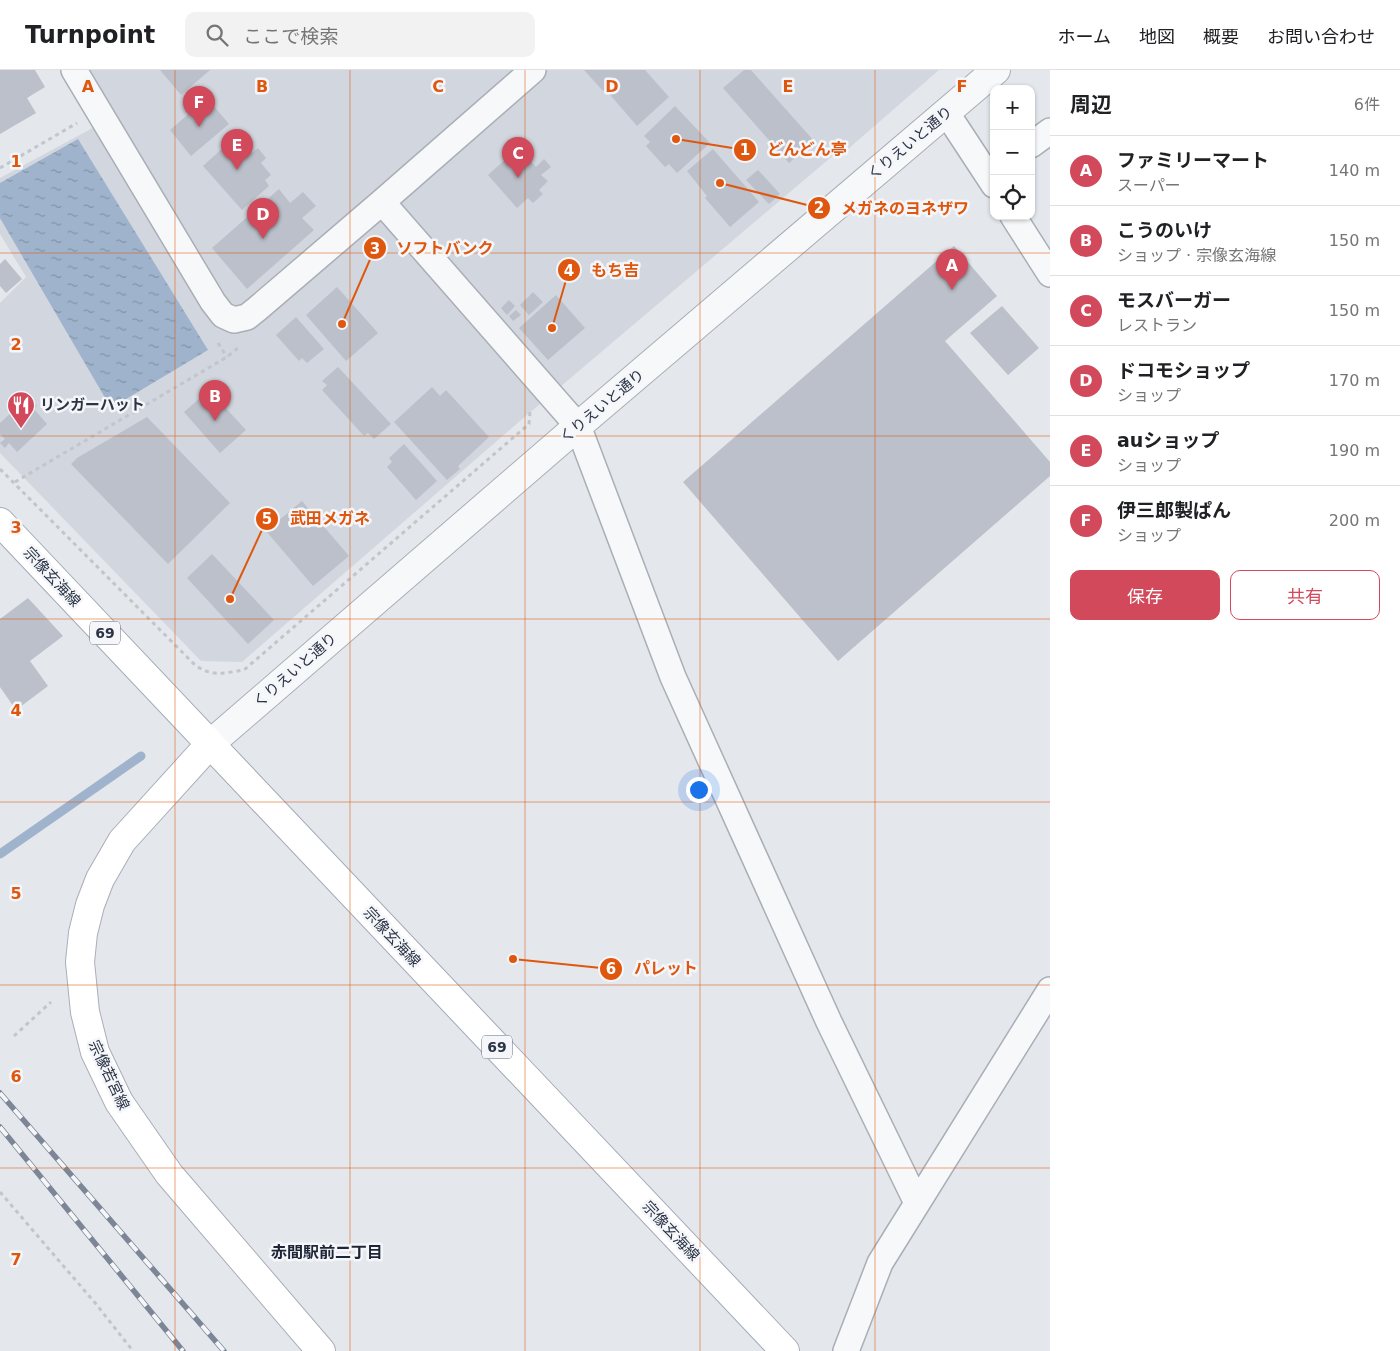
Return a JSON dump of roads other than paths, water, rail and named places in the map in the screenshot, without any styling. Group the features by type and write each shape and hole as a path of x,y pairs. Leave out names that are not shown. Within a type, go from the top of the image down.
{"main road":[{"name":"宗像玄海線","path":"0,522 785,1351"},
{"name":"宗像若宮線","path":"210,744 122,841 100,879 90,905 83,933 80,962 85,1012 95,1052 118,1102 169,1174 321,1351"}],"street":[{"path":"74,70 213,302 223,315 234,320 247,317 257,309 533,70"},
{"name":"くりえいと通り","path":"210,744 578,426 996,70"},
{"path":"946,112 990,175"},
{"path":"1035,142 1050,131"},
{"path":"382,202 578,426 673,677 829,1022 917,1203"},
{"path":"1016,220 1050,274"},
{"path":"846,1351 880,1263 1047,1000"}],"water":[{"path":"78,139 208,350 111,408 0,218 0,183"}],"waterway":[{"path":"0,854 141,756"}],"railway":[{"path":"0,1093 224,1351"},
{"path":"0,1127 183,1351"}],"place":[{"name":"伊三郎製ぱん","path":"199,127"},
{"name":"どんどん亭","path":"676,139"},
{"name":"auショップ","path":"237,170"},
{"name":"モスバーガー","path":"518,178"},
{"name":"メガネのヨネザワ","path":"720,183"},
{"name":"ドコモショップ","path":"263,239"},
{"name":"ファミリーマート","path":"952,290"},
{"name":"ソフトバンク","path":"342,324"},
{"name":"もち吉","path":"552,328"},
{"name":"こうのいけ","path":"215,421"},
{"name":"リンガーハット","path":"21,429"},
{"name":"武田メガネ","path":"230,599"},
{"name":"パレット","path":"513,959"}],"district":[{"name":"赤間駅前二丁目","path":"327,1252"}]}
